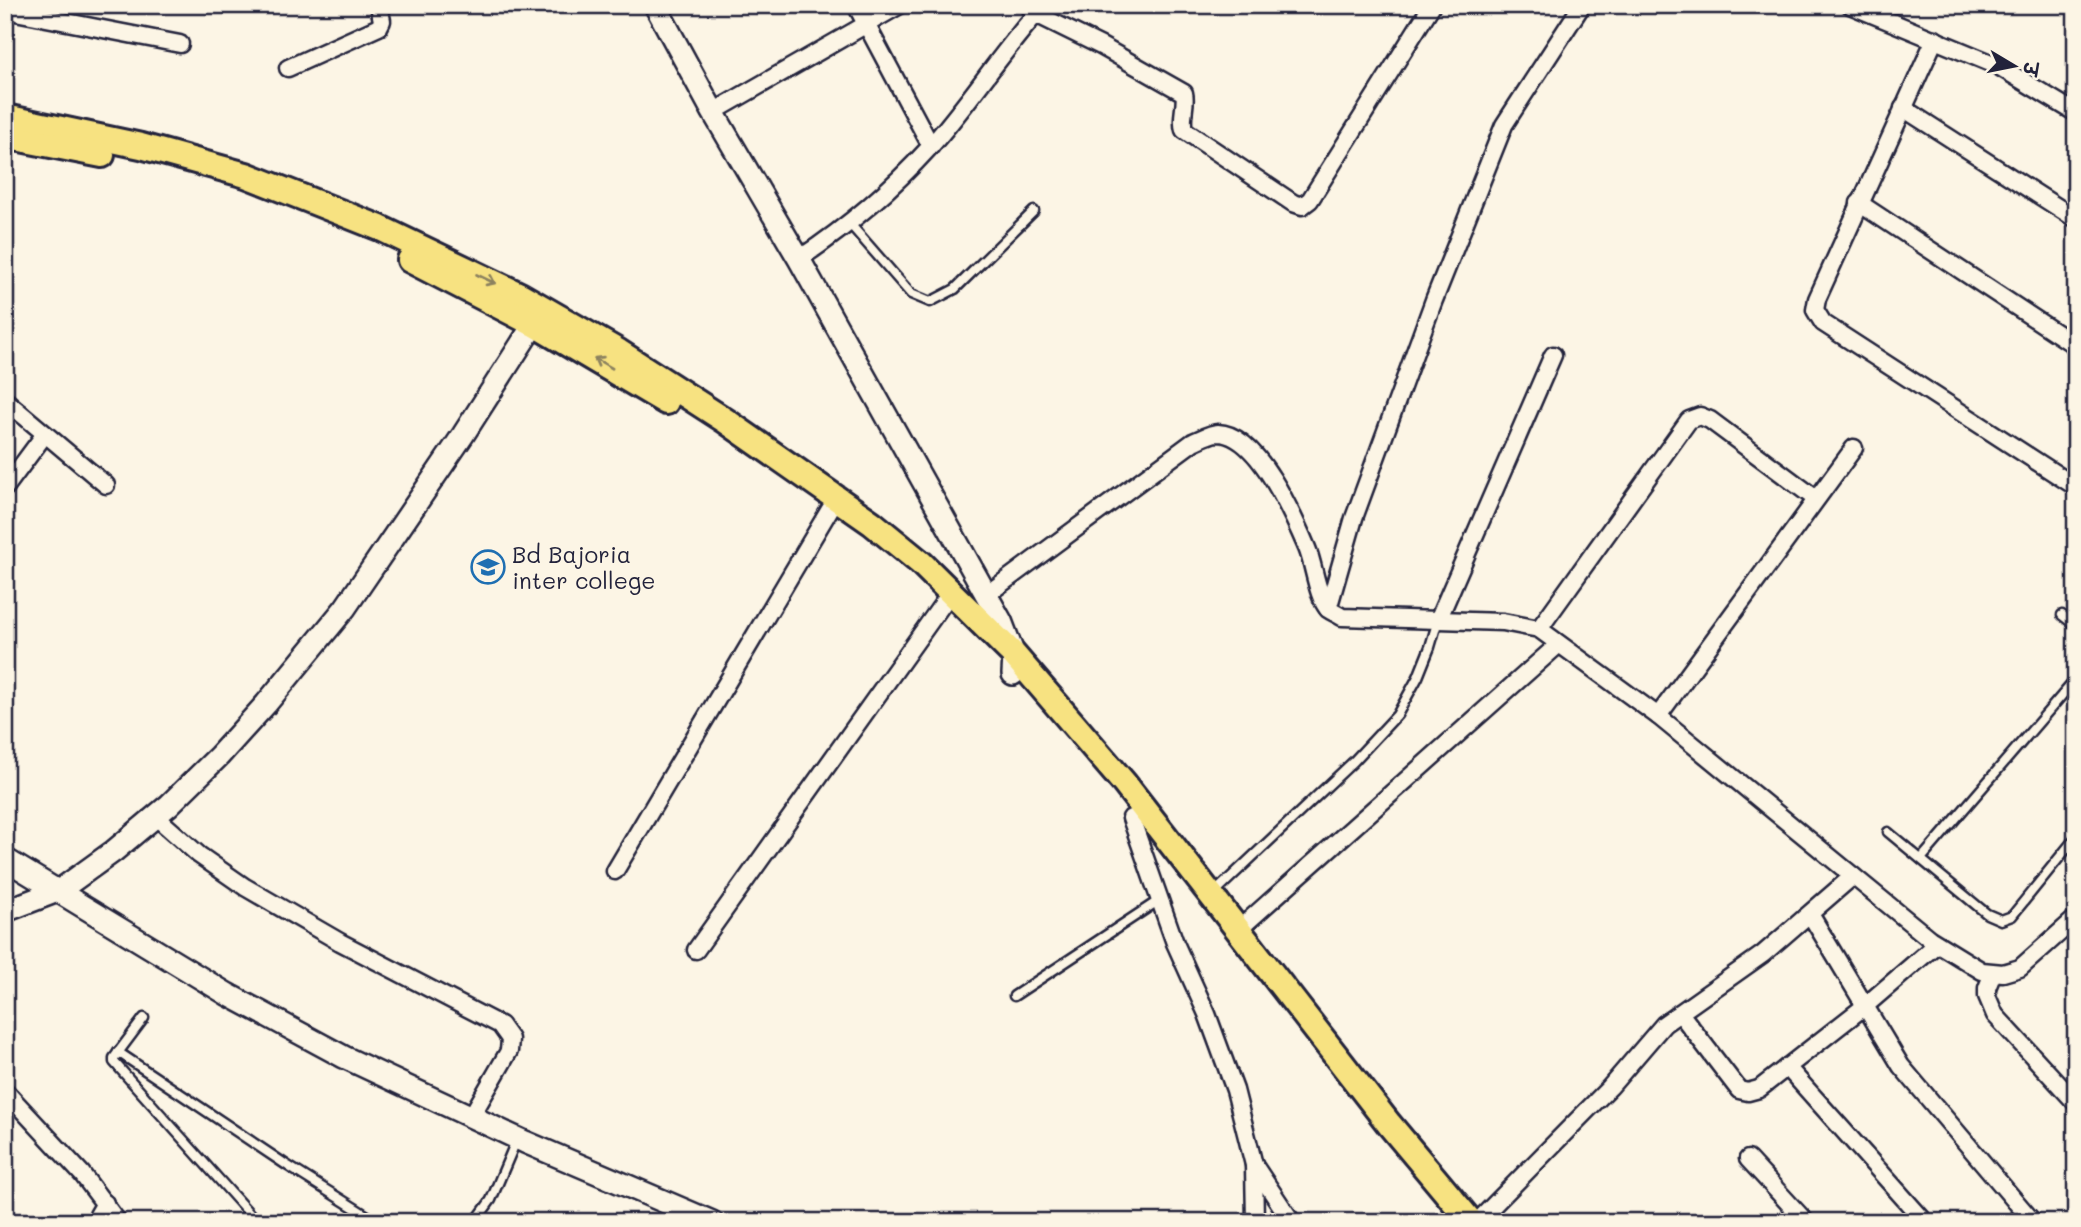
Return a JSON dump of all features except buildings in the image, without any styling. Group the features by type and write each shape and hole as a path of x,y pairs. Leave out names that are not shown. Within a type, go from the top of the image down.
{"main road":[{"path":"5,117 141,146 246,175 380,228 520,295 619,352 726,421 872,523 921,563 1124,783 1212,895 1453,1222"},
{"path":"5,136 141,162 271,200 376,243 534,324 720,435 864,533 1014,664 1131,818 1388,1132 1471,1222"}],"street":[{"path":"288,68 379,27 383,21 379,5"},
{"path":"655,5 1002,621 1014,664"},
{"path":"856,5 931,146"},
{"path":"713,112 900,5"},
{"path":"799,259 850,223 891,187 931,146 1032,10 1184,93 1184,130 1293,203 1302,206 1311,201 1432,5"},
{"path":"1328,609 1354,518 1434,300 1504,125 1582,5"},
{"path":"1850,5 1875,11 1998,66 2076,113"},
{"path":"5,10 180,44"},
{"path":"1935,39 1859,202 1817,299 1815,310 1824,323 2076,486"},
{"path":"1903,108 2076,219"},
{"path":"1859,202 2076,346"},
{"path":"5,911 60,890 155,816 219,756 266,704 345,608 471,424 534,324"},
{"path":"1438,620 1553,355"},
{"path":"5,400 106,485"},
{"path":"1539,629 1689,420 1700,416 1710,420 1816,499"},
{"path":"986,595 1193,442 1216,432 1235,437 1254,452 1272,481 1308,549 1328,609 1342,617 1521,624 1539,629 1658,716 1937,944 1972,966 1993,973 2012,972 2075,921"},
{"path":"5,488 45,434"},
{"path":"1658,716 1854,448"},
{"path":"615,871 830,509"},
{"path":"696,950 944,602"},
{"path":"1238,930 1559,645"},
{"path":"155,816 199,855 245,887 340,942 500,1025 510,1038 509,1051 471,1117"},
{"path":"1131,818 1175,943 1222,1052 1235,1090 1254,1165 1255,1222"},
{"path":"5,859 238,1000 344,1057 517,1138 712,1222"},
{"path":"1477,1222 1610,1087 1664,1024 1763,954 1853,876"},
{"path":"1810,914 1901,1066 2033,1222"},
{"path":"1679,1013 1739,1090 1748,1092 1759,1089 1865,1006 1937,944"},
{"path":"1993,973 1987,996 1995,1015 2076,1103"},
{"path":"1787,1067 1925,1222"},
{"path":"5,1091 82,1174 118,1222"},
{"path":"1748,1158 1806,1222"},
{"path":"1254,1165 1292,1222"},
{"path":"93,1222 105,1203"}],"lane":[{"path":"850,223 911,294 930,302 955,289 1034,211"},
{"path":"2062,615 2076,626"},
{"path":"1212,895 1346,769 1397,715 1418,677 1438,620"},
{"path":"1921,859 2076,679"},
{"path":"1888,832 1987,915 2001,920 2012,916 2076,837"},
{"path":"1014,996 1161,900"},
{"path":"144,1018 118,1052 114,1062 257,1222"},
{"path":"118,1052 276,1159 377,1222"},
{"path":"475,1222 492,1200 517,1138"}],"place":[{"name":"Bd Bajoria inter college","path":"488,567"}]}
